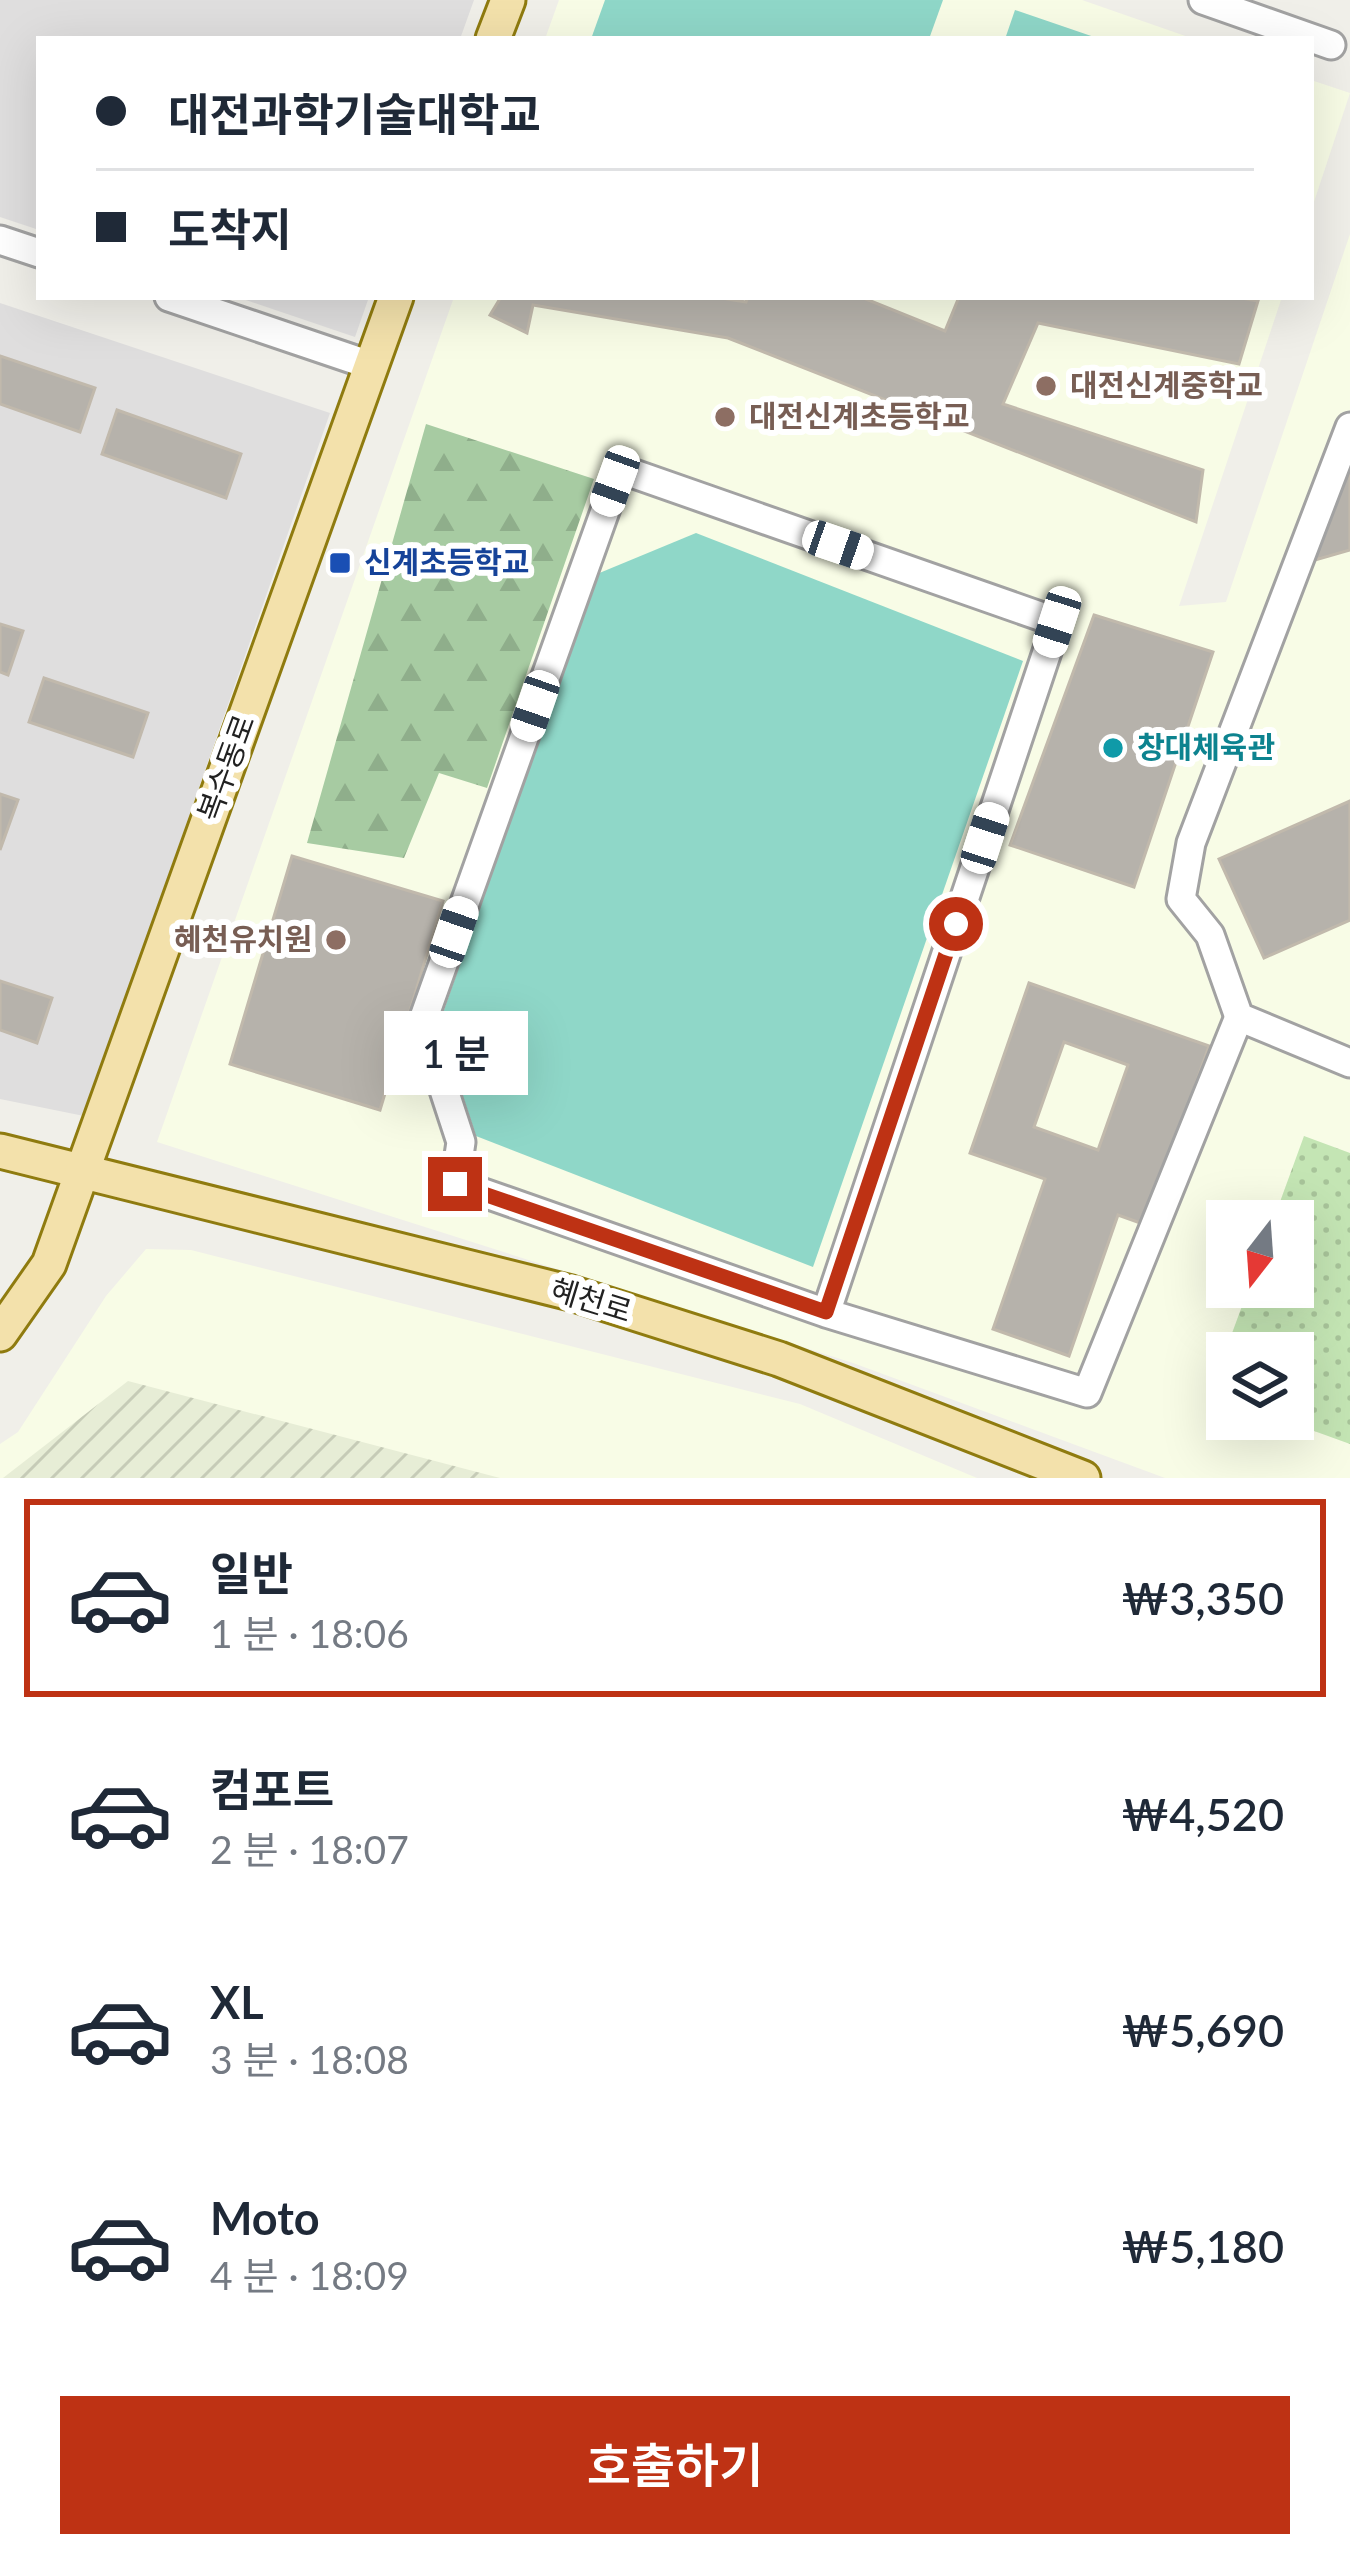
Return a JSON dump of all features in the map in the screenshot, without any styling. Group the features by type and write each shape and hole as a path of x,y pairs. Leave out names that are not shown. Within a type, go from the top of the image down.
{"main road":[{"path":"494,36 508,0"},
{"name":"복수동로","path":"84,1171 395,300"},
{"name":"혜천로","path":"0,1151 571,1294 779,1359 1083,1478"},
{"path":"0,1334 49,1264 84,1171"}],"street":[{"path":"1203,0 1305,36"},
{"path":"1314,39 1331,45"},
{"path":"0,240 36,253"},
{"path":"178,300 370,364"},
{"path":"826,1312 1057,622 620,469 422,1023 461,1142 455,1184 826,1312 1087,1393 1239,1017 1210,935 1181,899 1191,843 1350,427"},
{"path":"1239,1017 1350,1063"}],"shaded area":[{"path":"0,0 474,0 461,36 36,36 36,229 0,217"},
{"path":"559,0 1082,0 1185,36 546,36"},
{"path":"605,0 943,0 930,36 592,36"},
{"path":"1015,10 1091,36 1006,36"},
{"path":"1314,81 1350,93 1314,202"},
{"path":"1350,234 1350,1478 1165,1478 853,1363 157,1142 453,300 1281,300 1179,606 1226,602"},
{"path":"246,300 368,300 355,337"},
{"path":"0,303 330,413 84,1116 0,1099"},
{"path":"696,533 1023,661 813,1267 476,1136 439,1024 597,574"},
{"path":"146,1249 191,1250 800,1404 977,1478 0,1478 0,1444 18,1432 106,1296"},
{"path":"128,1381 500,1478 3,1478"}],"green space":[{"path":"426,424 594,479 487,788 439,773 404,858 307,843"},
{"path":"1304,1136 1350,1153 1350,1444 1314,1431 1314,1332 1232,1332 1241,1308 1314,1308 1314,1200 1281,1200"}],"building":[{"path":"499,300 868,300 945,331 958,300 1258,301 1239,364 1038,323 1003,404 1203,470 1196,522 728,338 533,305 527,333 490,315"},
{"path":"0,356 95,388 80,432 0,404"},
{"path":"117,410 241,454 226,498 102,454"},
{"path":"1346,470 1350,471 1350,550 1315,560"},
{"name":"창대체육관","path":"1094,615 1213,652 1134,887 1010,845"},
{"path":"0,624 23,631 8,675 0,672"},
{"path":"44,678 148,713 133,757 29,722"},
{"path":"0,794 18,800 0,850"},
{"path":"1350,801 1350,920 1264,958 1219,859"},
{"path":"292,856 443,901 380,1110 230,1064"},
{"path":"0,981 52,998 37,1043 0,1030"},
{"path":"1029,983 1209,1046 1146,1225 1118,1215 1069,1356 993,1329 1045,1179 970,1153","holes":["1064,1042 1128,1065 1098,1150 1034,1127"]}],"place":[{"name":"대전신계중학교","path":"1046,386"},
{"name":"대전신계초등학교","path":"725,417"},
{"name":"신계초등학교","path":"340,563"},
{"name":"창대체육관","path":"1113,748"},
{"name":"혜천유치원","path":"336,940"}],"route":[{"path":"455,1184 826,1312 956,924"}]}
